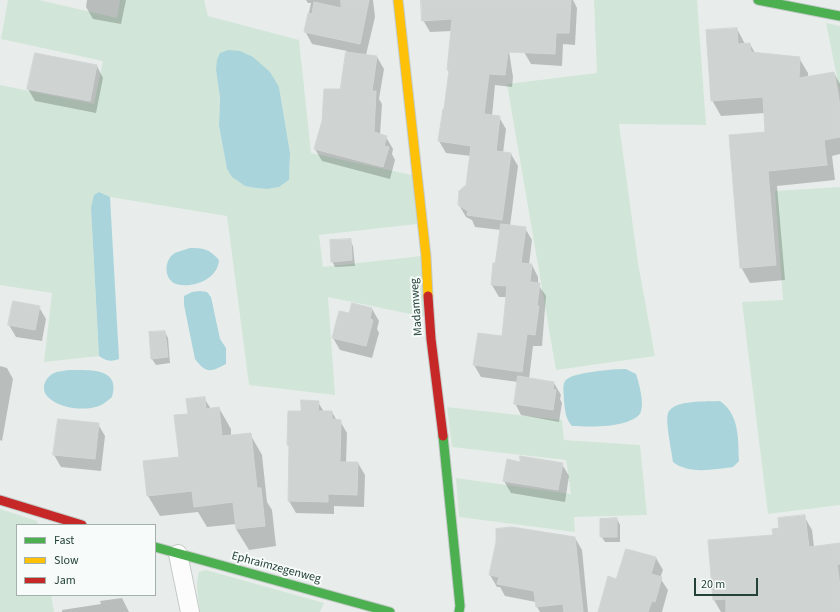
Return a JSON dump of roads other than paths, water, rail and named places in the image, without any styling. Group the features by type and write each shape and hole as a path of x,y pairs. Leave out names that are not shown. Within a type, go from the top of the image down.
{"street":[{"name":"Madamweg","path":"398,0 426,256 431,339 445,449 460,606 459,612"},
{"path":"758,0 840,16"},
{"path":"0,500 79,524"},
{"name":"Ephraimzegenweg","path":"156,547 390,612"},
{"path":"178,554 190,612"}],"water":[{"path":"228,50 240,51 253,57 270,72 279,87 290,153 289,180 279,187 267,189 245,186 232,177 227,169 219,126 220,98 216,70 217,60 220,53"},
{"path":"99,192 110,197 119,359 111,361 99,356 91,208 94,195"},
{"path":"190,248 199,248 212,253 219,260 218,267 209,277 197,284 176,284 167,274 167,264 171,256 175,253"},
{"path":"192,292 207,292 211,297 220,339 226,348 226,364 212,370 202,367 195,359 184,305 184,296"},
{"path":"626,369 636,374 642,401 641,412 639,415 625,422 607,426 572,426 565,411 563,390 565,381 576,375 584,373"},
{"path":"69,370 94,371 108,375 112,380 114,387 112,397 99,406 93,408 80,409 66,407 54,402 46,395 44,384 54,373"},
{"path":"720,401 727,407 735,421 738,436 739,461 733,467 710,470 687,469 673,462 667,417 671,409 684,403"}]}
